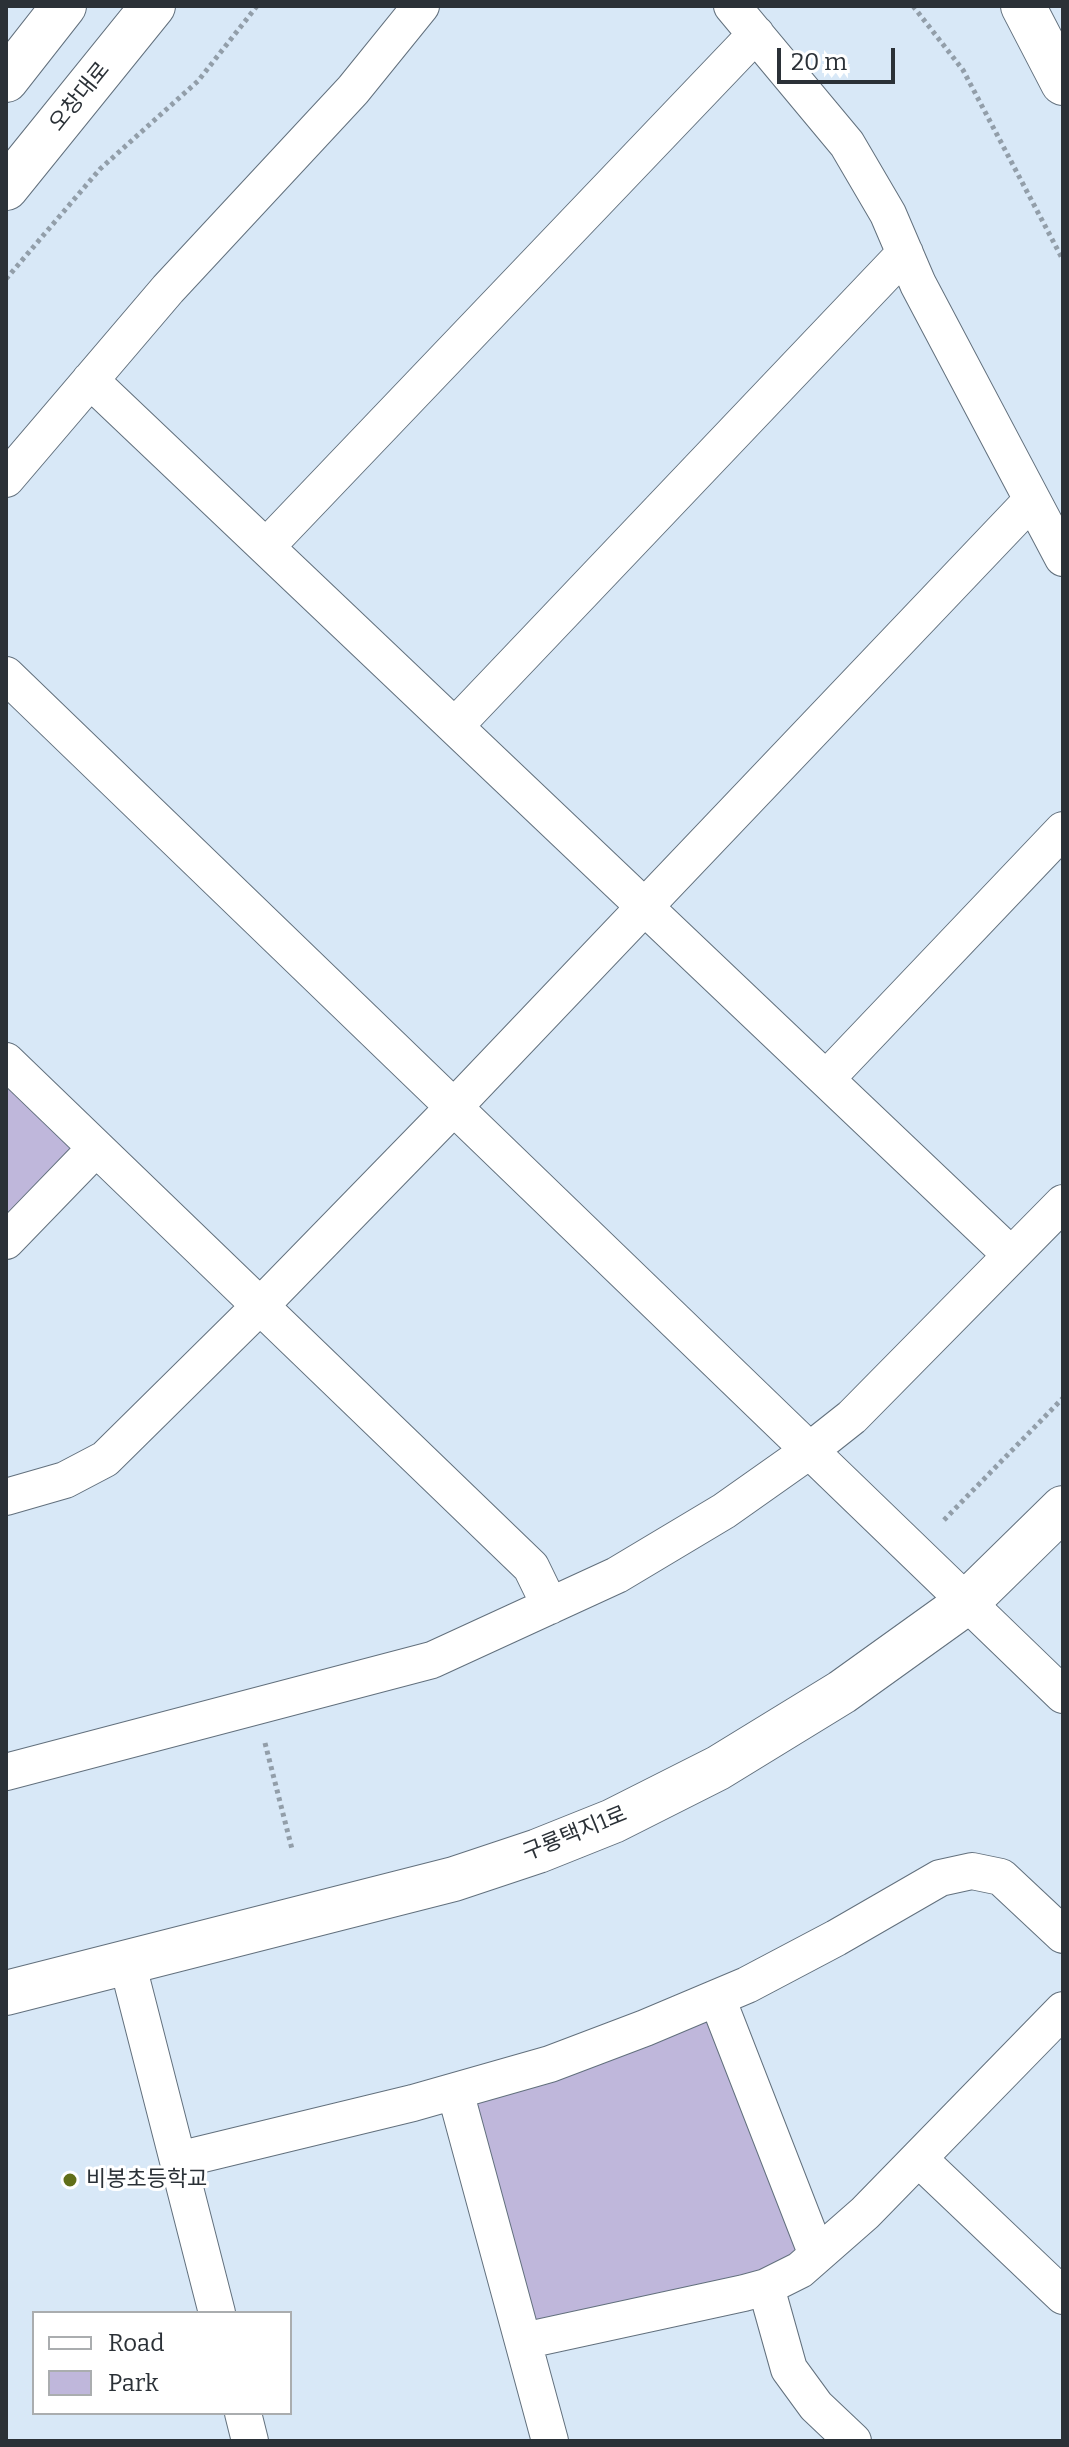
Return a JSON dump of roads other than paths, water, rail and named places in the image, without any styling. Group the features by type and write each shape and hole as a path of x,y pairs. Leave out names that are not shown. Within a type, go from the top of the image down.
{"street":[{"path":"6,80 64,6"},
{"name":"오창대로","path":"6,188 153,6"},
{"path":"6,479 168,289 353,90 421,6"},
{"path":"732,6 847,144 888,214 918,284 1063,558"},
{"path":"1023,6 1063,83"},
{"path":"266,547 756,34"},
{"path":"455,726 905,253"},
{"path":"90,380 1011,1255"},
{"path":"6,1497 65,1480 105,1459 453,1108 1031,501"},
{"path":"6,675 1063,1695"},
{"path":"826,1079 1063,830"},
{"path":"6,1061 531,1567 550,1606"},
{"path":"6,1241 96,1148"},
{"path":"6,1772 432,1660 617,1575 711,1519 852,1417 1063,1203"},
{"name":"구룡택지1로","path":"6,1993 454,1879 538,1851 613,1821 718,1768 842,1692 966,1603 1063,1508"},
{"path":"178,2160 455,2091 550,2064 717,1998 836,1938 940,1878 972,1871 1001,1877 1063,1935"},
{"path":"127,1962 216,2311"},
{"path":"717,1998 817,2255"},
{"path":"523,2341 766,2287 800,2270 920,2160 1063,2010"},
{"path":"455,2091 550,2441"},
{"path":"920,2160 1063,2296"},
{"path":"766,2287 789,2369 816,2406 853,2441"},
{"path":"244,2415 250,2441"}],"place":[{"name":"비봉초등학교","path":"70,2180"}]}
